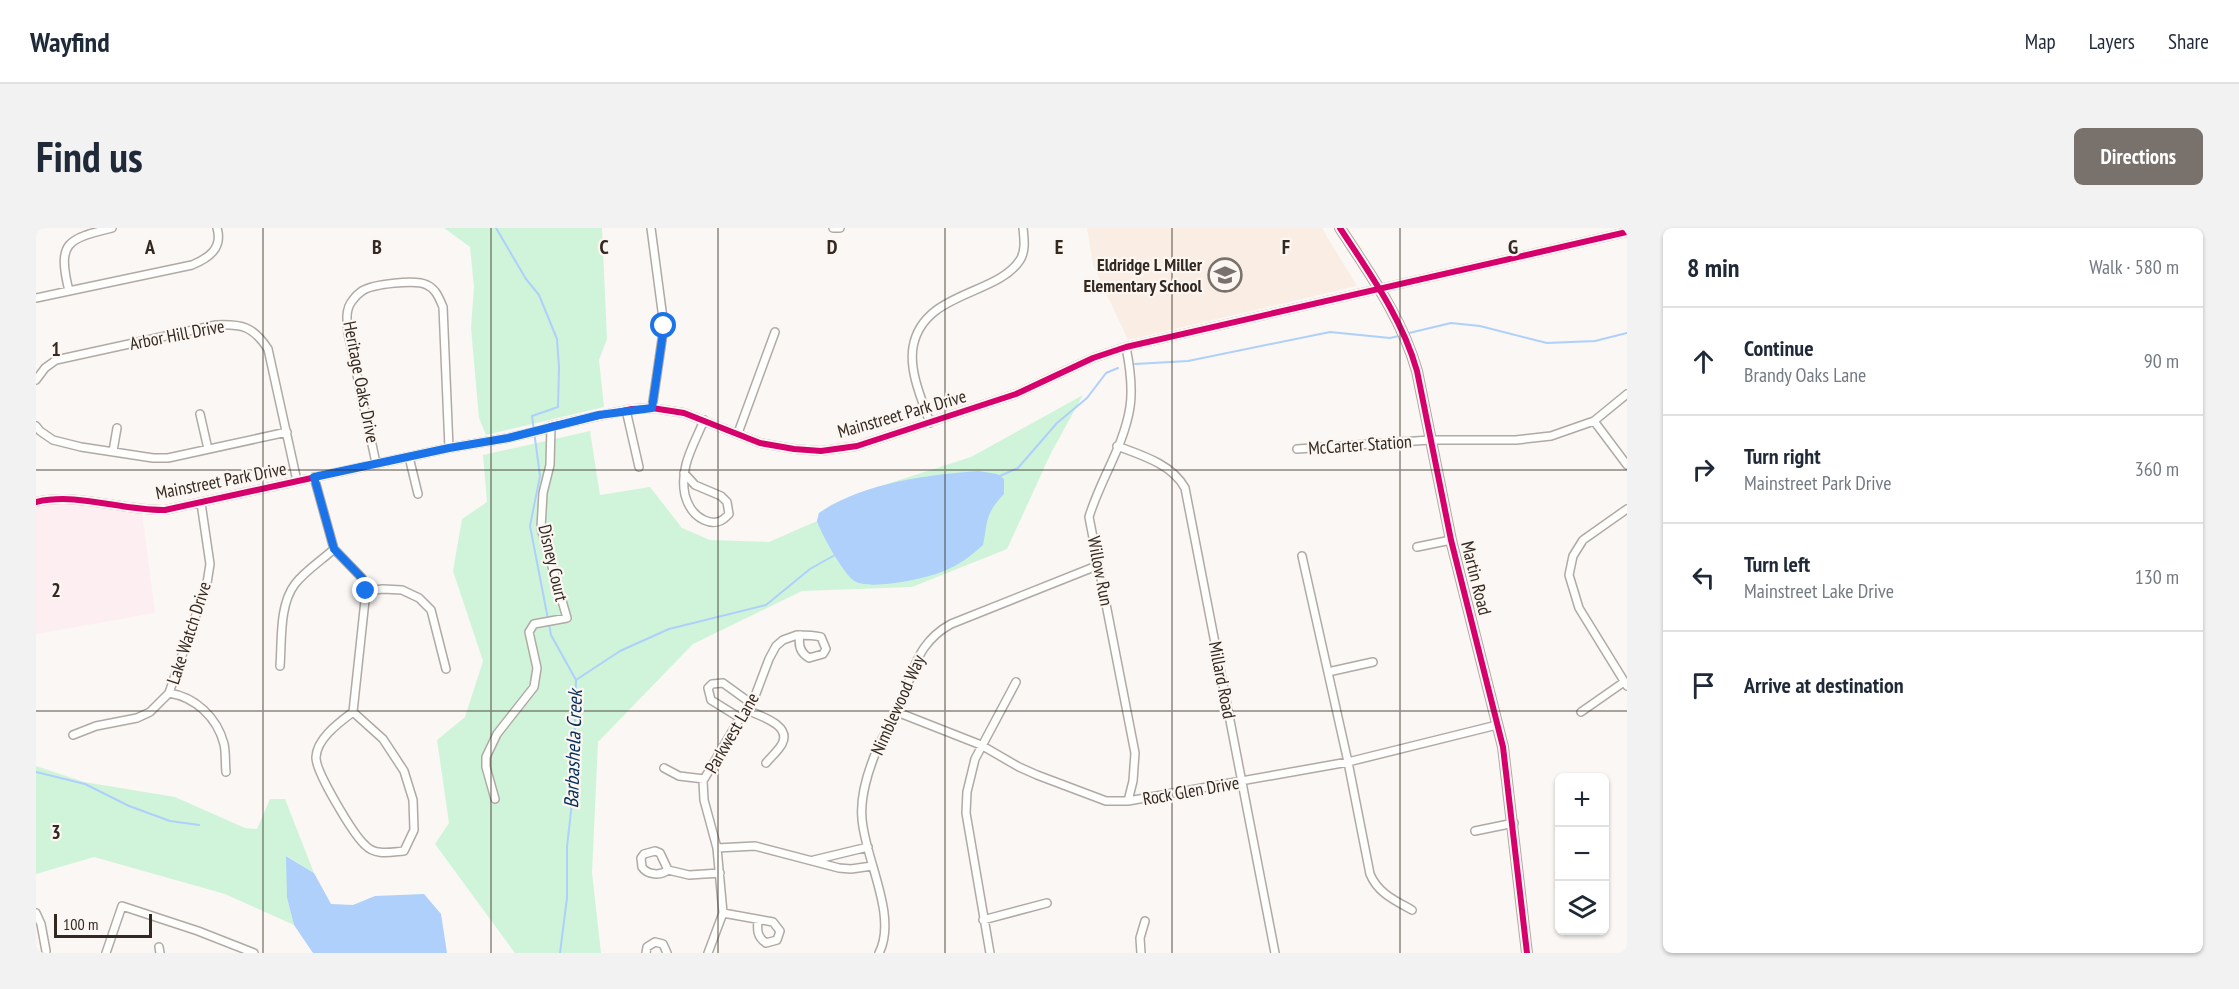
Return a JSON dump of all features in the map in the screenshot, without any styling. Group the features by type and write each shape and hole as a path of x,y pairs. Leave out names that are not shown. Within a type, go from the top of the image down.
{"street":[{"path":"69,291 63,267 63,256 68,245 83,235 112,228"},
{"path":"36,298 192,265 206,259 213,252 218,238 217,228"},
{"path":"651,228 664,326 652,408"},
{"path":"833,228 840,228"},
{"path":"930,423 913,366 913,347 918,334 938,308 1009,270 1021,259 1024,244 1023,228"},
{"name":"Martin Road","path":"1340,228 1379,288 1410,348 1451,540 1503,747 1514,824 1527,953"},
{"name":"Mainstreet Park Drive","path":"36,502 65,499 148,510 165,510 376,463 530,433 551,426 626,410 652,408 684,412 760,443 821,451 857,446 1016,394 1093,358 1126,347 1627,232"},
{"name":"Heritage Oaks Drive","path":"376,463 346,315 351,302 362,290 383,285 413,282 426,284 437,292 443,307 449,448"},
{"name":"Arbor Hill Drive","path":"36,380 45,368 56,360 216,325 234,324 247,327 259,336 268,350 297,481"},
{"path":"738,434 775,332"},
{"name":"Willow Run","path":"1126,347 1131,380 1128,419 1094,499 1089,518 1135,753 1133,781 1128,801"},
{"name":"McCarter Station","path":"1297,449 1431,440 1516,440 1551,436 1594,421 1627,394"},
{"path":"626,410 639,467"},
{"path":"200,414 208,448"},
{"path":"684,472 695,485 721,496 727,502 729,514 718,523 711,522 696,515 688,505 683,484 684,472 688,454 704,420"},
{"path":"1594,421 1627,465"},
{"name":"Disney Court","path":"495,799 486,767 486,757 497,734 534,687 537,668 529,632 534,624 567,618 542,528 543,493 550,465 551,426"},
{"path":"113,451 117,428"},
{"path":"37,431 53,440 72,445 153,458 168,458 287,432"},
{"name":"Millard Road","path":"1117,446 1139,454 1174,473 1185,488 1275,953"},
{"path":"409,457 418,494"},
{"path":"314,477 334,549 362,578 366,591 353,712 320,743 316,758 333,799 365,847 383,854 404,851 414,830 413,800 404,771 383,739 353,712"},
{"name":"Lake Watch Drive","path":"73,735 96,726 137,718 150,712 169,693 207,583 210,564 201,503"},
{"path":"1581,712 1626,684 1579,608 1569,574 1573,556 1584,540 1627,509"},
{"path":"1417,547 1451,540"},
{"path":"280,666 288,597 296,583 334,549"},
{"path":"1302,556 1348,762 1365,857 1375,886 1412,910"},
{"name":"Nimblewood Way","path":"879,953 885,933 884,912 862,818 868,776 876,751 897,712 923,650 943,629 981,611 1099,565"},
{"path":"366,591 402,590 418,598 431,610 447,669"},
{"name":"Parkwest Lane","path":"708,953 723,913 717,848 703,791 704,779 740,718 750,707 776,646 787,638 800,635"},
{"path":"1328,672 1373,662"},
{"path":"740,718 711,700 708,688 712,684 723,682 750,707 782,730 784,737 782,744 766,763"},
{"path":"990,953 966,813 969,776 981,745 1016,682"},
{"path":"169,693 182,695 206,711 217,726 224,744 226,772"},
{"name":"Rock Glen Drive","path":"897,712 981,745 1037,775 1106,801 1128,801 1348,762 1497,725"},
{"path":"664,768 678,776 704,779"},
{"path":"1475,831 1514,824"},
{"path":"717,848 755,846 850,869 872,866"},
{"path":"814,860 868,847"},
{"path":"668,870 689,875 720,873"},
{"path":"983,920 1047,903"},
{"path":"106,953 122,906 198,931 254,953"},
{"path":"36,913 41,924 47,952"},
{"path":"723,913 758,920"},
{"path":"1141,953 1140,938 1145,921"},
{"path":"36,941 47,952"},
{"path":"646,953 647,947 655,942 663,944 667,953"}],"shaded area":[{"name":"Eldridge L Miller Elementary School","path":"1087,228 1322,228 1357,286 1128,340 1093,265"},
{"path":"67,500 141,505 155,613 36,634 36,505"}],"green space":[{"path":"444,228 602,228 607,339 599,360 604,407 486,435 479,418 471,328 474,287 470,247"},
{"path":"1083,395 1051,453 1007,549 912,587 802,591 693,644 598,742 592,873 601,953 515,953 435,844 449,823 437,740 465,717 483,661 453,571 462,519 487,502 483,455 590,431 600,495 650,487 682,528 710,540 769,542 817,521 819,513 831,505 862,492 971,457"},
{"path":"36,766 84,782 175,797 245,828 257,829 270,799 285,799 314,873 287,856 287,898 294,925 225,894 94,857 36,874"}],"water":[{"path":"978,471 997,474 1004,479 1004,494 990,512 983,545 960,563 936,574 898,583 871,585 853,580 828,543 817,521 819,513 855,494 916,478"},
{"path":"286,856 314,873 331,904 353,905 375,896 424,894 441,914 447,953 313,953 294,925 287,898"}],"waterway":[{"name":"Barbashela Creek","path":"496,228 526,279 539,295 557,339 558,407 532,416 540,476 530,526 548,619"},
{"path":"1409,333 1451,323 1480,326 1547,343 1595,341 1627,333"},
{"path":"1135,364 1188,361 1330,332 1390,338 1399,336"},
{"path":"1000,476 1018,468 1057,423 1087,398 1106,373 1118,368"},
{"path":"576,680 620,651 669,629 766,605 810,569 835,555"},
{"name":"Barbashela Creek","path":"549,624 551,635 576,680 573,793 567,847 567,898 560,953"},
{"path":"36,772 85,784 129,806 170,821 199,825"}],"cycle path":[{"path":"1340,228 1374,279 1394,315 1417,371 1451,540 1503,747 1527,953"},
{"path":"36,502 68,499 149,510 165,510 449,448 508,438 551,426 632,409 652,408 684,413 760,443 794,449 821,451 857,446 1016,394 1093,358 1126,347 1627,232"}],"place":[{"name":"Eldridge L Miller Elementary School","path":"1225,275"}],"route":[{"path":"366,591 362,578 334,549 314,477 449,448 508,438 599,415 652,408 664,326"}]}
